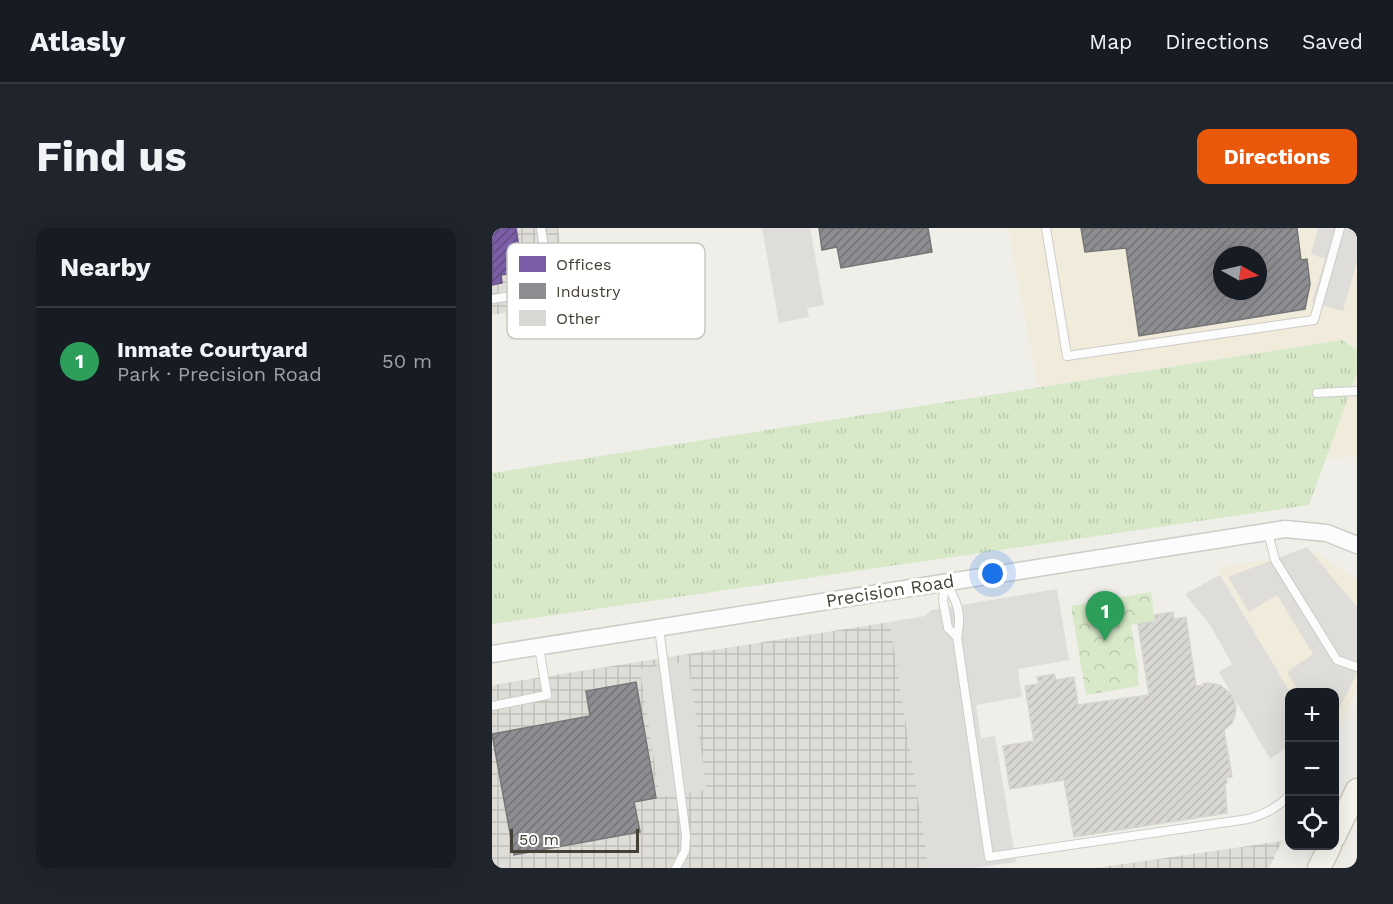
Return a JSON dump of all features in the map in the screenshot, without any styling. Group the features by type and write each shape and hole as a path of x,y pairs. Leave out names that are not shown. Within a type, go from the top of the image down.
{"main road":[{"path":"1339,824 1343,811 1357,790"},
{"path":"1319,868 1328,850"}],"street":[{"name":"Precision Road","path":"492,654 1285,529 1327,533 1357,545"}],"lane":[{"path":"541,228 543,243"},
{"path":"1046,228 1067,356 1314,320 1340,228"},
{"path":"492,299 507,297"},
{"path":"1317,393 1357,391"},
{"path":"1268,532 1275,560 1337,660 1357,667"},
{"path":"945,582 943,600 948,628 957,638 989,857 1248,819 1276,808 1289,796"},
{"path":"659,628 686,836 685,851 676,868"},
{"path":"492,706 547,695 539,647"}],"shaded area":[{"path":"492,228 558,228 560,243 507,243 507,312 492,315"},
{"path":"762,228 810,228 824,305 807,308 809,317 779,323"},
{"path":"1008,228 1357,228 1357,350 1342,340 1038,387"},
{"path":"1318,228 1357,228 1357,261 1343,311 1312,302 1325,259 1311,254"},
{"path":"1357,373 1357,456 1325,459"},
{"path":"1307,547 1357,607 1357,673 1339,710 1339,688 1297,688 1287,672 1313,654 1277,595 1249,612 1228,577"},
{"path":"1315,552 1357,580 1357,689 1339,727 1339,688 1288,688 1217,568"},
{"path":"1220,575 1288,688 1285,688 1285,749 1270,759 1219,672 1232,664 1210,625 1185,594"},
{"path":"1057,589 1069,660 1018,669 1022,697 976,705 981,738 995,736 1016,862 974,868 929,868 890,622 925,616 931,610"},
{"path":"890,622 929,868 492,868 492,685"},
{"path":"688,661 707,790 660,797 640,669"},
{"path":"1282,841 1269,868 1096,868"}],"green space":[{"path":"1342,340 1357,350 1357,373 1309,505 492,624 492,473"},
{"path":"1151,592 1155,621 1131,625 1139,686 1086,695 1071,606"}],"building: Offices":[{"path":"492,228 516,228 518,243 507,243 507,274 501,275 502,283 492,285"}],"building: Industry":[{"path":"819,228 928,228 932,252 841,268 837,247 822,250"},
{"path":"1081,228 1297,228 1301,260 1307,259 1310,284 1305,309 1139,336 1126,248 1085,252"},
{"path":"636,682 656,798 634,802 640,832 514,855 492,734 590,716 586,691"}],"building: Other":[{"path":"1173,612 1174,619 1186,617 1196,686 1204,686 1203,684 1207,683 1220,685 1231,694 1236,707 1232,723 1224,730 1232,777 1226,778 1227,783 1225,784 1227,813 1074,837 1064,780 1010,789 1003,746 1034,741 1025,686 1039,684 1037,677 1054,674 1056,680 1074,677 1078,705 1149,695 1138,624 1155,621 1155,615"}],"place":[{"name":"Inmate Courtyard","path":"1105,641"}]}
